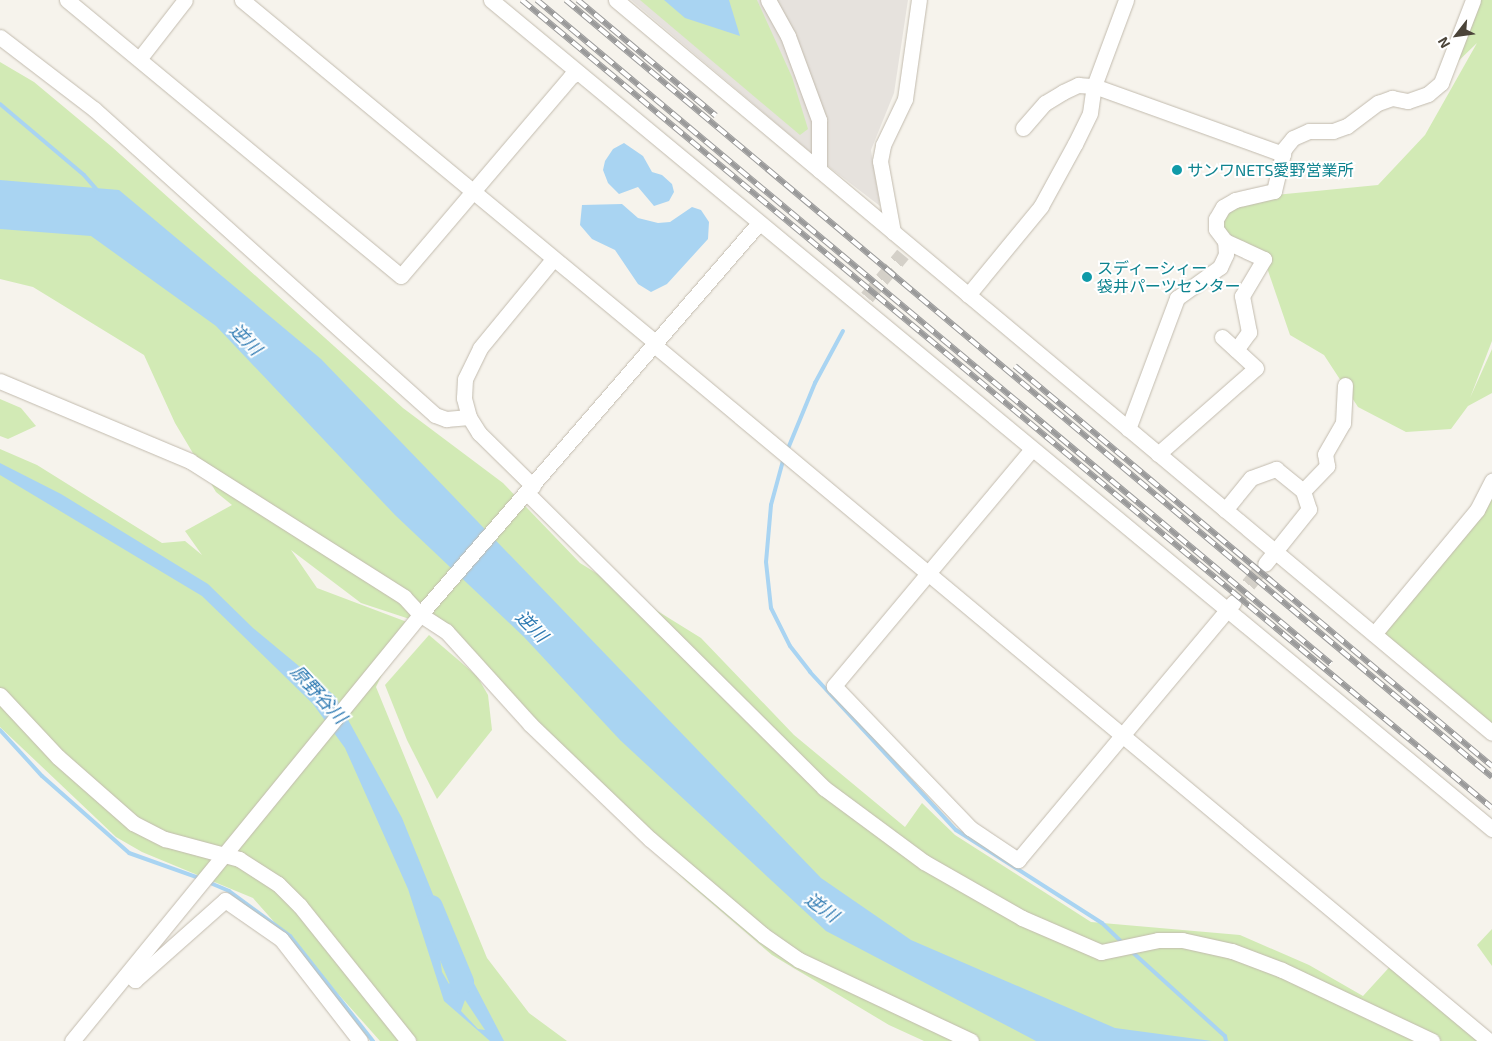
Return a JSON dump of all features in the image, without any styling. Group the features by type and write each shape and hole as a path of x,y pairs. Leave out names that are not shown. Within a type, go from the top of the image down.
{"street":[{"path":"67,0 140,58 400,276 571,76 578,72"},
{"path":"140,58 185,0"},
{"path":"242,0 1489,1041"},
{"path":"491,0 759,223 863,302 1032,449 1231,606 1492,829"},
{"path":"616,0 893,232 906,250 968,295 1492,733"},
{"path":"768,0 788,36 819,120 819,170"},
{"path":"893,232 880,161 883,145 905,98 919,0"},
{"path":"968,295 1041,206 1090,113 1094,86 1126,0"},
{"path":"1236,350 1249,332 1242,296 1264,259 1225,241 1216,229 1216,220 1223,208 1235,200 1274,191 1282,154 1293,138 1309,131 1333,131 1347,126 1378,103 1392,98 1408,101 1428,94 1441,83 1473,0"},
{"path":"0,37 94,110 435,415 446,419 469,416"},
{"path":"1023,128 1045,103 1063,92 1078,85 1094,86 1282,154"},
{"path":"72,1041 420,616 759,223"},
{"path":"1128,428 1177,298 1220,267 1226,254 1225,241"},
{"path":"553,259 472,361 465,388 469,416 479,433 528,492 824,788 924,862 1022,918 1101,952 1158,940 1182,940 1232,951 1282,970 1432,1041"},
{"path":"1158,454 1256,368 1222,337"},
{"path":"0,381 190,460 404,597 420,616 446,631 530,724 650,839 763,935 798,960 972,1041"},
{"path":"1303,491 1327,466 1325,454 1343,423 1345,385"},
{"path":"1032,449 834,686 970,828 1018,860 1231,606"},
{"path":"1225,510 1251,478 1276,469 1303,491 1310,509 1265,564"},
{"path":"1374,634 1477,510 1492,482"},
{"path":"0,695 40,734 58,757 134,823 165,839 224,856 252,867 278,884 300,906 408,1041"},
{"path":"0,706 40,734"},
{"path":"128,974 136,980 225,900 281,939 360,1041"}],"shaded area":[{"path":"631,0 908,0 894,93 871,150 880,206 816,157"}],"green space":[{"path":"640,0 757,0 792,77 808,129 800,135"},
{"path":"1472,0 1492,0 1492,341 1470,398 1492,349 1492,393 1468,406 1451,429 1406,432 1358,407 1324,355 1290,335 1264,259 1222,237 1220,213 1244,198 1378,185 1425,135 1477,43 1445,74"},
{"path":"0,62 34,82 112,147 403,408 503,483 580,563 701,638 794,735 905,827 922,803 955,835 1091,922 1240,935 1309,965 1363,996 1395,961 1489,1041 924,1041 889,1025 772,955 686,881 567,766 446,631 361,603 291,550 317,588 407,622 376,687 487,958 529,1013 567,1041 380,1041 253,898 142,852 116,837 0,727 0,449 37,465 162,543 185,541 202,555 185,531 232,505 216,492 175,423 144,355 33,287 0,279"},
{"path":"0,399 21,408 36,426 8,439 0,436"},
{"path":"1492,479 1492,733 1377,631"},
{"path":"429,635 477,676 488,695 492,730 437,799 407,740 385,685"},
{"path":"1492,929 1492,966 1477,945"}],"water":[{"path":"664,0 729,0 740,36 685,18"},
{"path":"624,143 643,156 652,172 662,175 672,184 674,192 669,201 654,206 638,187 619,194 608,183 603,170 605,161 613,149"},
{"name":"逆川","path":"0,180 119,190 321,359 821,878 911,940 1115,1028 1212,1041 1036,1041 826,931 620,740 524,637 395,515 216,326 91,236 0,229"},
{"path":"622,204 638,218 658,223 670,222 692,207 701,210 709,222 708,239 667,284 651,292 638,284 615,250 592,239 580,225 582,205"},
{"path":"0,463 61,494 208,584 253,628 335,696 402,818 451,939 504,1041 490,1041 444,1001 408,889 345,748 313,704 202,596 0,475","holes":["445,936 453,979 449,984 442,972 438,943","465,1000 485,1030 478,1029 461,1011"]}],"waterway":[{"path":"0,104 84,175 97,190"},
{"path":"787,451 815,383 843,331"},
{"path":"784,457 771,505 766,562 771,608 790,646 810,672 956,830 1102,923 1123,943"},
{"path":"0,730 42,776 129,853 199,878"},
{"path":"208,882 229,891 290,936 373,1041"},
{"name":"原野谷川","path":"431,907 462,982"},
{"path":"1130,950 1225,1036 1226,1041"}],"tunnel":[{"path":"867,297 903,254"},
{"path":"1234,602 1265,564"}],"railway":[{"path":"522,0 1492,808"},
{"path":"537,0 1331,664"},
{"path":"566,0 1492,777"},
{"path":"578,0 716,116"},
{"path":"1015,366 1492,766"}],"place":[{"name":"サンワNETS愛野営業所","path":"1177,170"},
{"name":"スディーシィー 袋井パーツセンター","path":"1087,277"}]}
